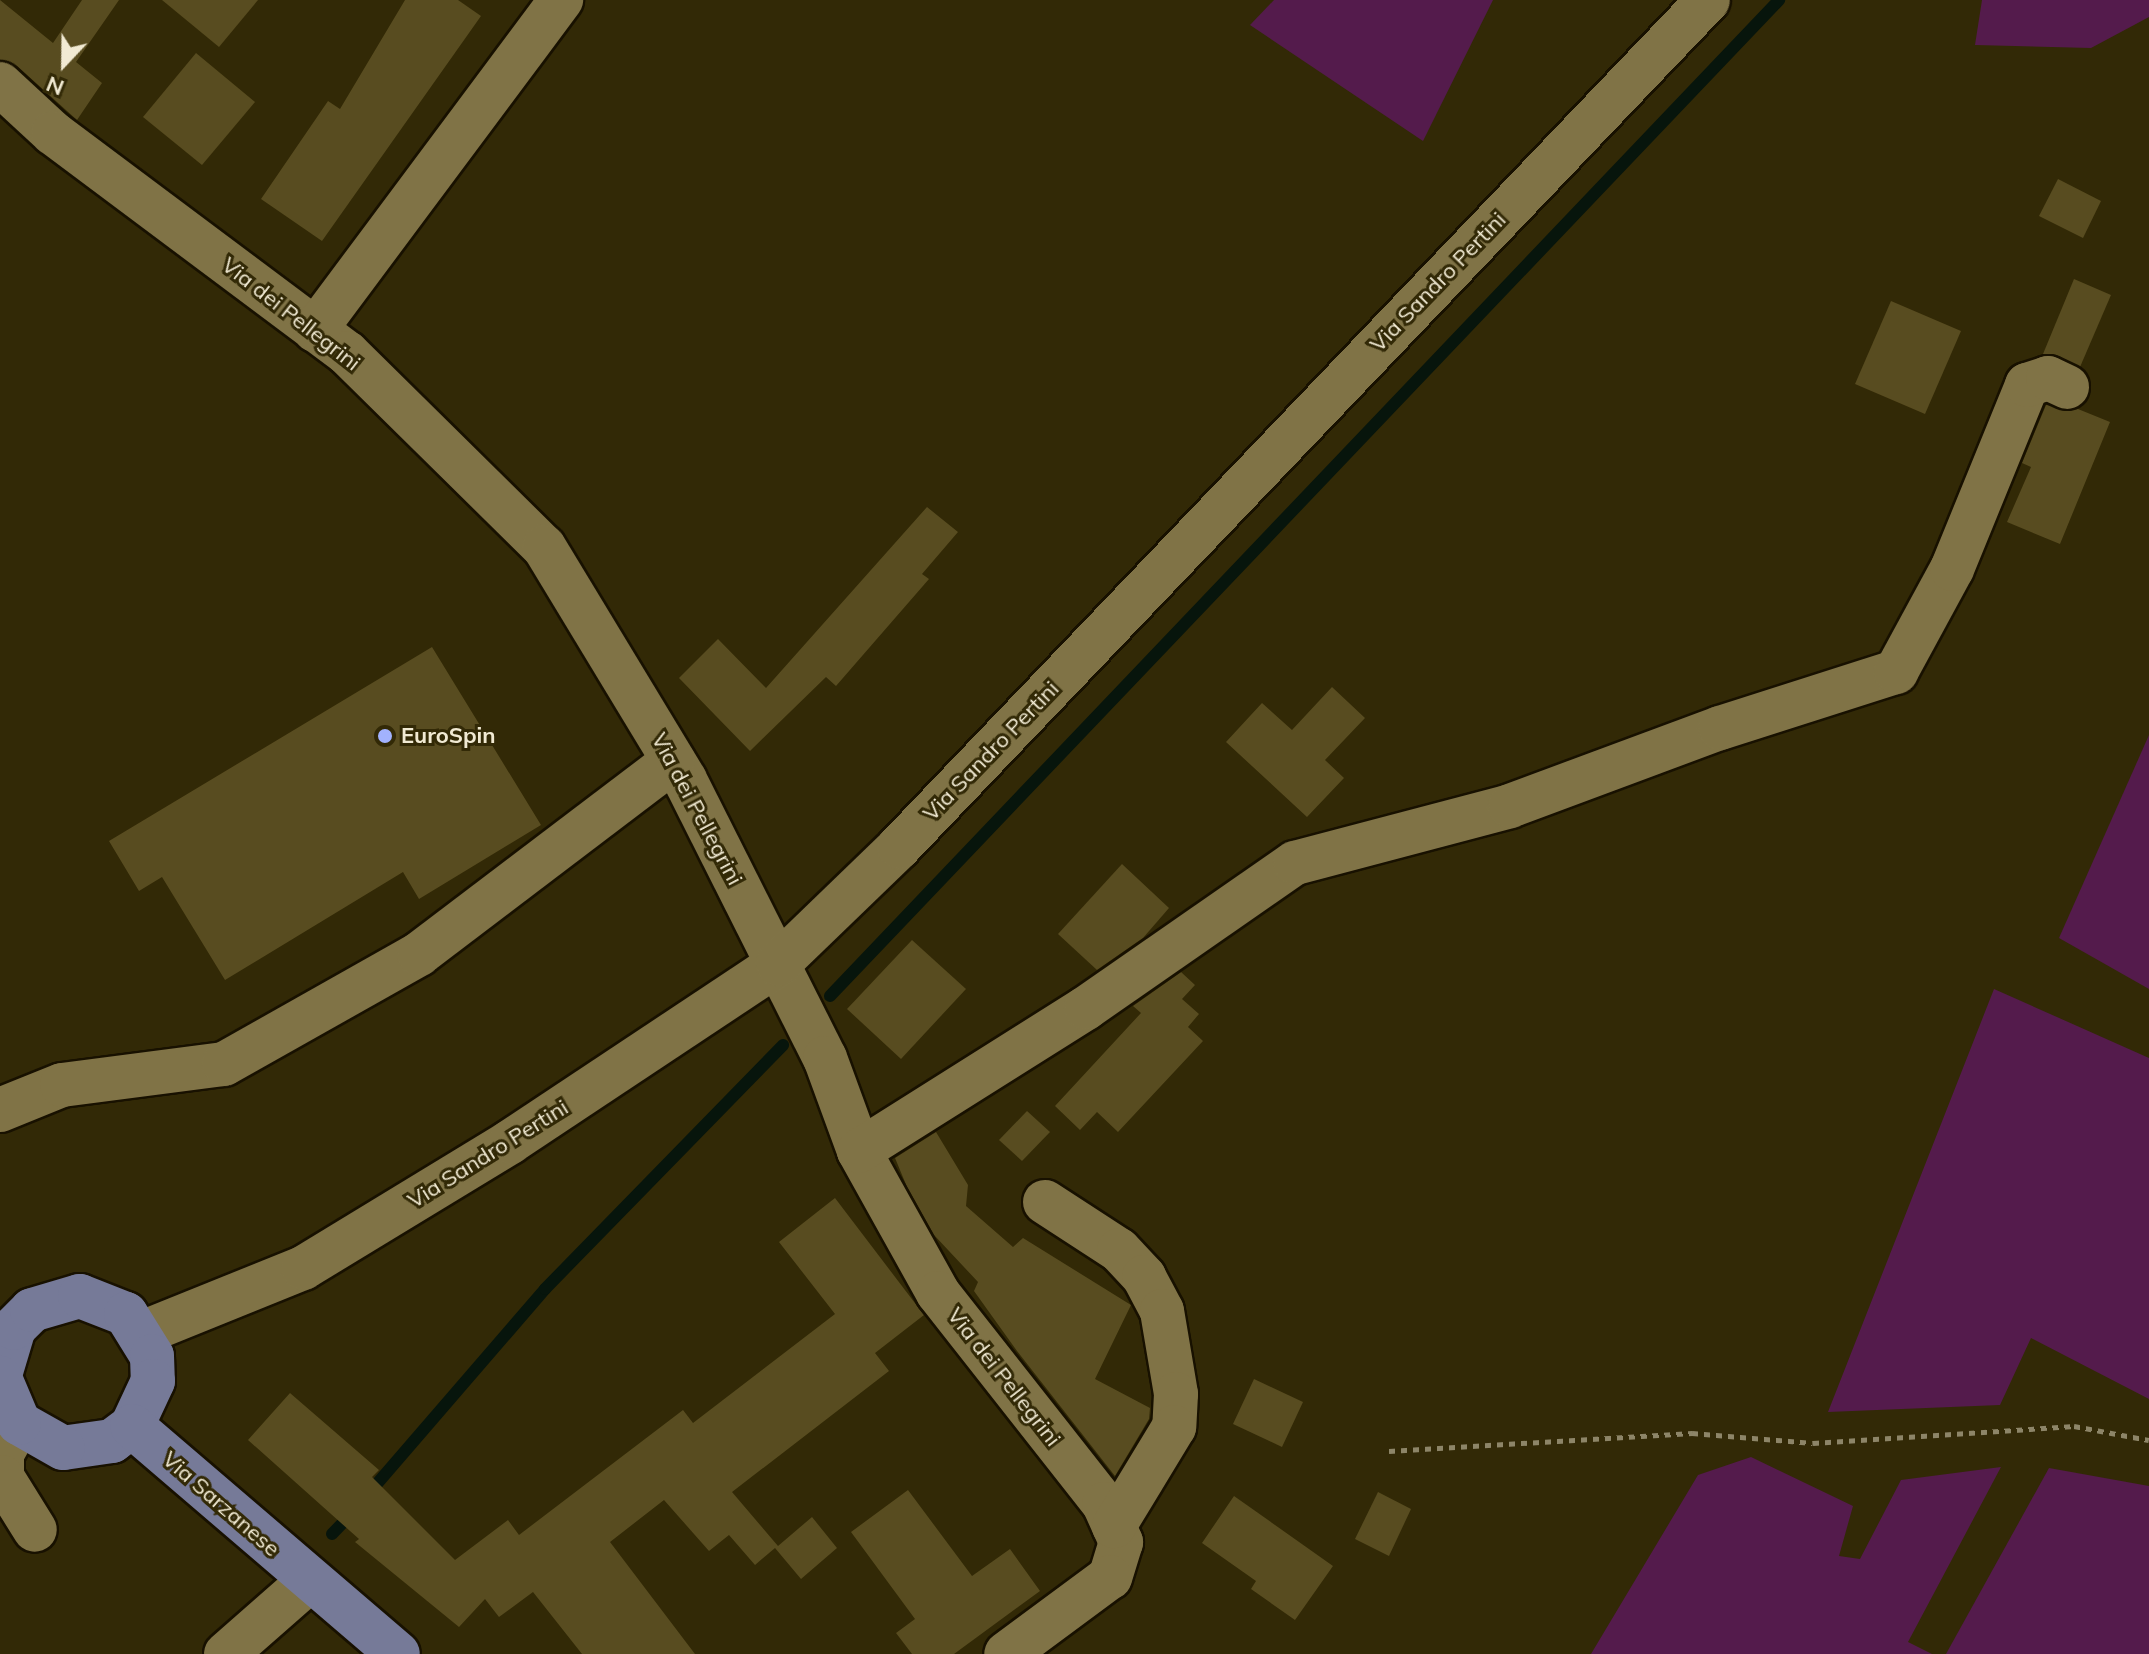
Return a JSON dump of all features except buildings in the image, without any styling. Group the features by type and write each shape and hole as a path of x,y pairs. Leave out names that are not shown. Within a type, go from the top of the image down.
{"main road":[{"path":"80,1296 126,1314 142,1333 153,1381 132,1426 112,1441 63,1448 19,1423 0,1376 7,1323 32,1310 80,1296"},
{"name":"Via Sarzanese","path":"132,1426 309,1581 398,1654"}],"street":[{"path":"315,330 561,0"},
{"name":"Via Sandro Pertini","path":"142,1333 303,1268 510,1142 778,964 899,847 1708,0"},
{"name":"Via dei Pellegrini","path":"0,84 53,133 315,330 544,547 673,761 825,1058 859,1151 938,1293 1104,1504 1114,1526 1121,1553 1110,1577 1006,1654"},
{"path":"859,1151 1086,1008 1295,863 1510,806 1720,728 1896,672 1952,569 2027,385 2048,378 2067,387"},
{"path":"0,1110 62,1085 224,1064 419,954 673,761"},
{"path":"1045,1202 1119,1250 1144,1277 1162,1311 1176,1394 1174,1427 1114,1526"},
{"path":"19,1423 2,1454 2,1477 35,1530"},
{"path":"226,1654 309,1581"}],"path":[{"path":"1389,1451 1692,1433 1813,1443 2074,1426 2149,1440"}],"shaded area":[{"path":"1274,0 1493,0 1423,141 1250,25"},
{"path":"1982,0 2149,0 2149,17 2091,48 1975,45"},
{"path":"2149,735 2149,989 2059,938"},
{"path":"1994,989 2149,1058 2149,1399 2031,1338 2000,1405 1828,1412"},
{"path":"1751,1457 1853,1506 1839,1556 1860,1559 1901,1480 2001,1467 1908,1642 1932,1654 1591,1654 1698,1475"},
{"path":"2049,1468 2149,1486 2149,1654 1946,1654"}],"waterway":[{"path":"830,996 1779,0"},
{"path":"369,1493 545,1289 783,1045"},
{"path":"332,1534 352,1513"}],"place":[{"name":"EuroSpin","path":"385,736"}]}
